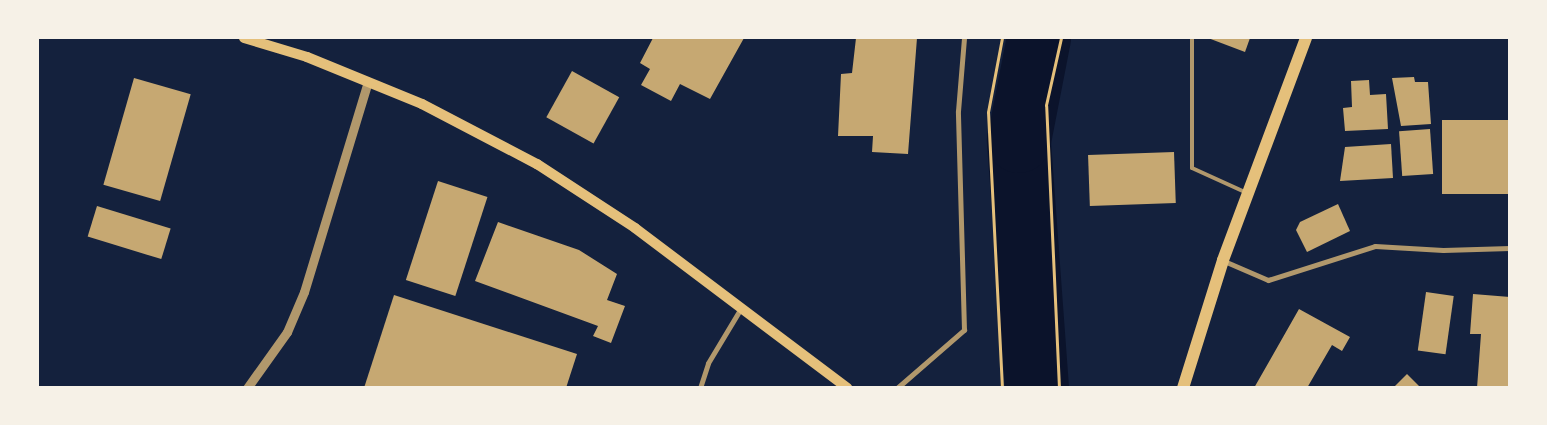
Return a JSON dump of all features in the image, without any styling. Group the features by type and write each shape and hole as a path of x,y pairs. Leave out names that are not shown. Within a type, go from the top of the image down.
{"main road":[{"path":"244,38 368,81 537,164 628,223 742,307 847,388"},
{"path":"1182,388 1223,260 1306,38"}],"street":[{"path":"896,388 964,330 958,111 964,38"},
{"path":"247,388 287,332 304,292 368,81"},
{"path":"1223,260 1268,280 1375,246 1443,250 1510,248"},
{"path":"700,388 708,363 742,307"}],"lane":[{"path":"1192,38 1192,168 1247,193"}],"path":[{"path":"1002,38 988,112 1002,388"},
{"path":"1059,388 1046,105 1061,38"}],"building":[{"path":"653,38 744,38 710,99 680,84 671,101 641,85 650,69 640,63"},
{"path":"856,38 917,38 908,154 872,152 873,136 838,136 841,74 852,73"},
{"path":"1208,38 1250,38 1245,52"},
{"path":"572,71 619,97 594,144 546,117"},
{"path":"1414,77 1415,82 1428,82 1431,124 1401,126 1392,78"},
{"path":"134,78 191,94 160,201 103,185"},
{"path":"1369,80 1370,95 1386,94 1388,129 1345,131 1343,108 1352,107 1351,81"},
{"path":"1442,120 1510,120 1510,194 1442,194"},
{"path":"1430,129 1433,174 1402,176 1399,131"},
{"path":"1391,144 1393,178 1340,181 1345,147"},
{"path":"1174,152 1176,203 1090,206 1088,155"},
{"path":"438,181 487,197 455,296 406,280"},
{"path":"1338,204 1350,231 1307,252 1296,230 1300,222"},
{"path":"97,206 171,229 161,259 88,237"},
{"path":"498,222 579,250 617,274 607,300 625,306 611,343 593,336 598,326 475,281"},
{"path":"1426,292 1454,296 1446,354 1418,350"},
{"path":"1473,294 1510,297 1510,388 1477,388 1481,334 1470,334"},
{"path":"394,295 577,354 566,388 364,388"},
{"path":"1299,309 1350,337 1342,351 1332,345 1307,388 1254,388"},
{"path":"1407,374 1421,388 1393,388"}],"waterway":[{"path":"1037,388 1019,141 1039,38"}]}
